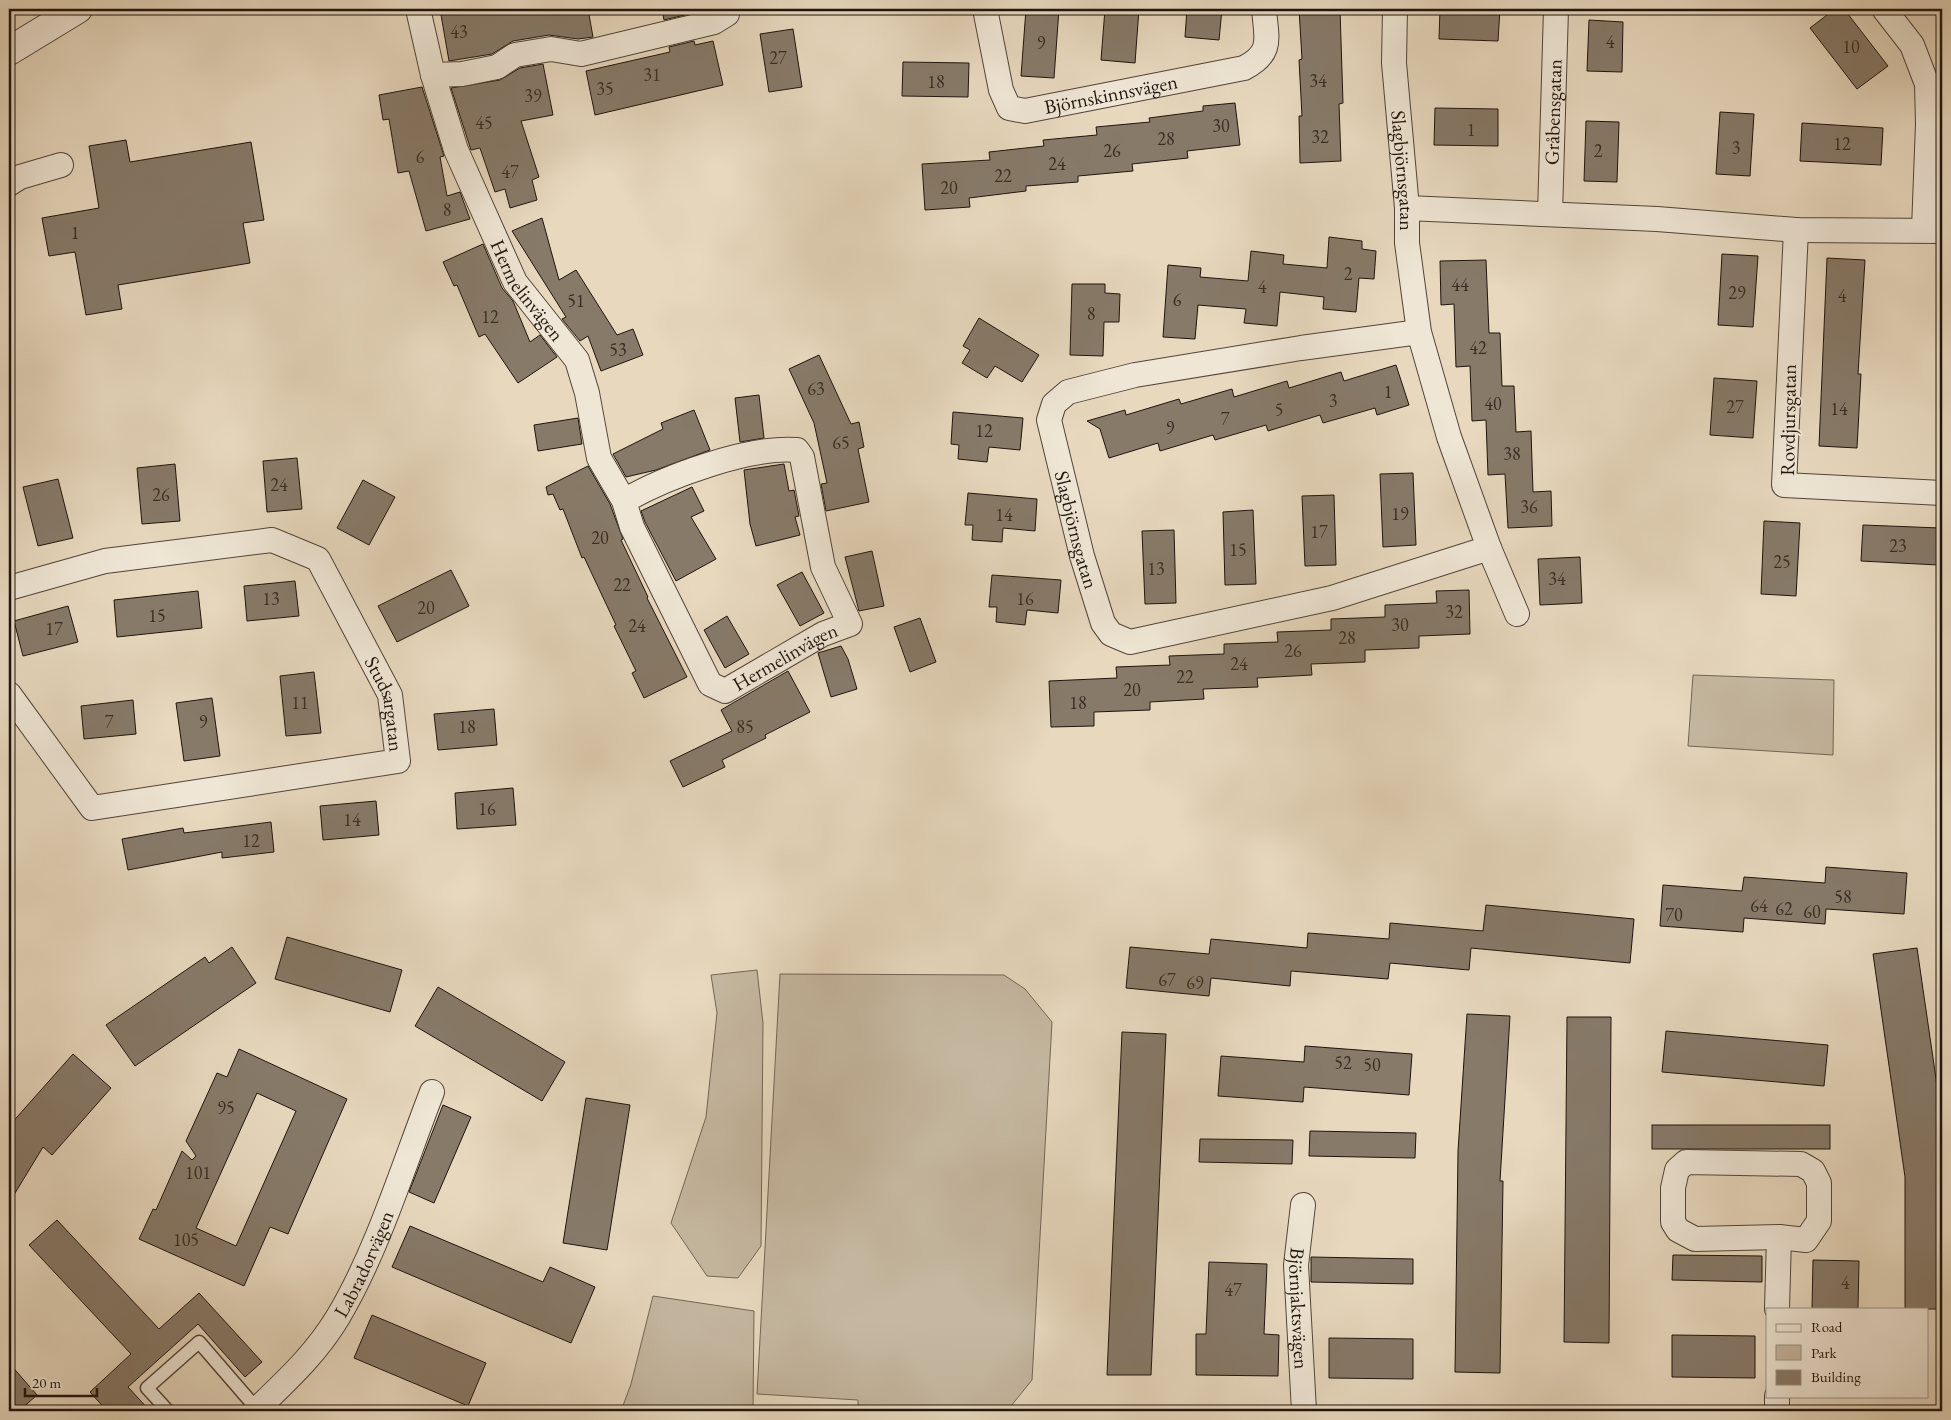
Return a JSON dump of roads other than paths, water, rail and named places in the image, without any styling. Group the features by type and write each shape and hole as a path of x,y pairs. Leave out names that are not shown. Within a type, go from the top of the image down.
{"street":[{"path":"9,51 78,9"},
{"name":"Hermelinvägen","path":"418,9 433,75 456,150 515,282 577,360 587,393 599,458 624,501 632,527 710,684 725,691 823,634 850,624 823,567 802,457 796,450 782,449 737,457 645,488 624,501"},
{"path":"433,75 462,74 497,67 515,55 542,51 551,50 581,54 714,22 727,14 727,9"},
{"name":"Björnskinnsvägen","path":"985,9 1001,90 1009,108 1025,111 1244,68 1258,61 1267,44 1264,9"},
{"name":"Slagbjörnsgatan","path":"1395,9 1394,63 1407,208 1407,243 1419,332 1450,437 1489,548 1517,614"},
{"name":"Gråbensgatan","path":"1550,214 1556,9"},
{"path":"1407,208 1657,219 1796,230 1933,230 1927,84 1912,45 1884,9"},
{"path":"9,184 20,177 61,164"},
{"name":"Rovdjursgatan","path":"1796,230 1784,485 1942,493"},
{"name":"Slagbjörnsgatan","path":"1419,332 1301,348 1135,376 1068,392 1054,404 1050,420 1082,556 1101,615 1111,634 1130,642 1332,598 1489,548"},
{"name":"Studsargatan","path":"9,588 105,561 272,540 318,559 390,696 398,761 92,808 9,694"},
{"name":"Labradorvägen","path":"256,1410 315,1351 338,1317 368,1258 432,1092"},
{"path":"1686,1162 1801,1164 1813,1171 1819,1183 1819,1221 1806,1240 1779,1237 1695,1239 1678,1230 1673,1222 1673,1188 1677,1170 1686,1162"},
{"name":"Björnjaktsvägen","path":"1303,1205 1296,1265 1304,1411"},
{"path":"1777,1308 1779,1237"},
{"path":"1777,1398 1777,1411"}],"lane":[{"path":"168,1411 147,1388 199,1342 256,1410"}]}
